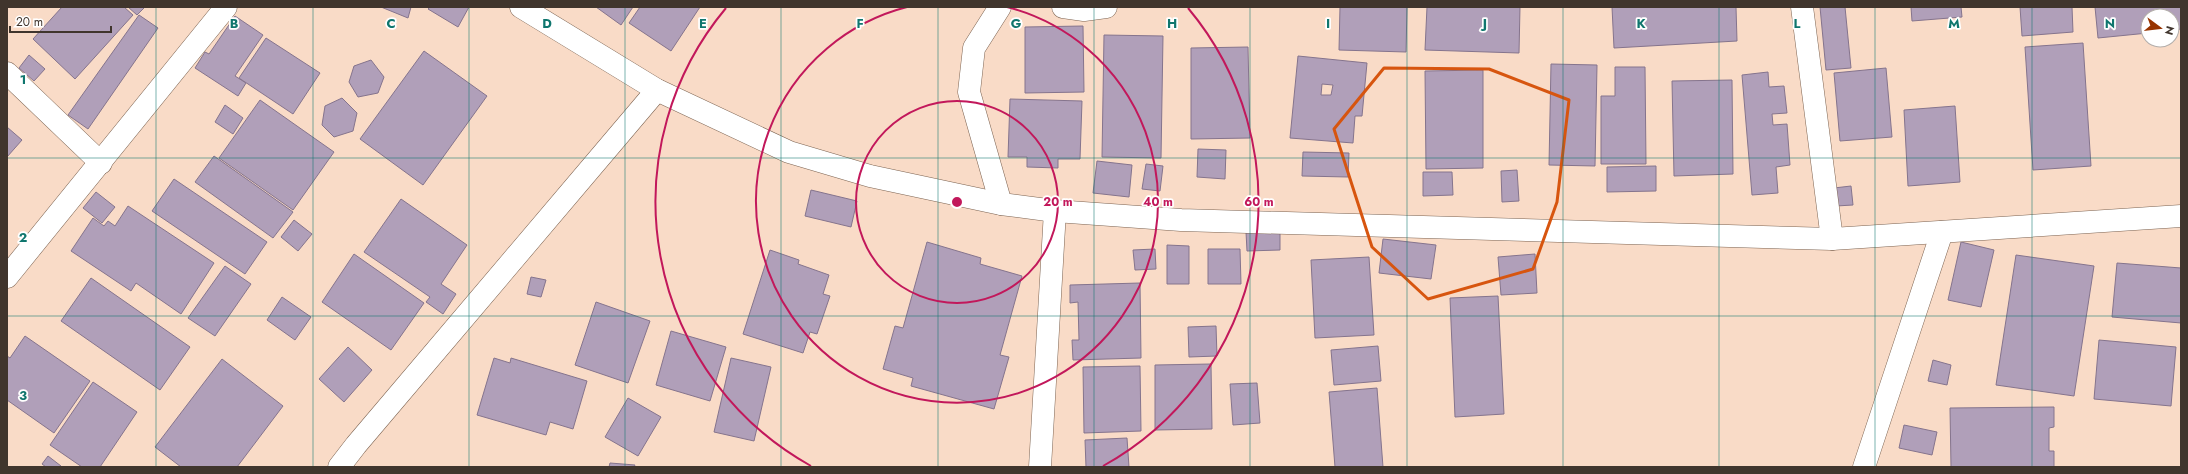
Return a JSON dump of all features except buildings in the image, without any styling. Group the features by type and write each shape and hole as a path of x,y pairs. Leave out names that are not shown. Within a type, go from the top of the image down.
{"street":[{"path":"7,277 226,7"},
{"path":"521,7 657,90 789,152 870,176 1001,204 1055,211 1181,220 1832,239 2181,216"},
{"path":"1000,7 974,48 969,92 1001,204"},
{"path":"1063,7 1084,10 1106,7"},
{"path":"1802,7 1832,239"},
{"path":"7,73 101,163"},
{"path":"339,467 356,444 657,90"},
{"path":"1040,467 1055,211"},
{"path":"1864,467 1942,232"}],"highlighted area":[{"path":"1384,68 1489,69 1569,100 1557,202 1533,269 1428,299 1372,247 1334,129"}]}
